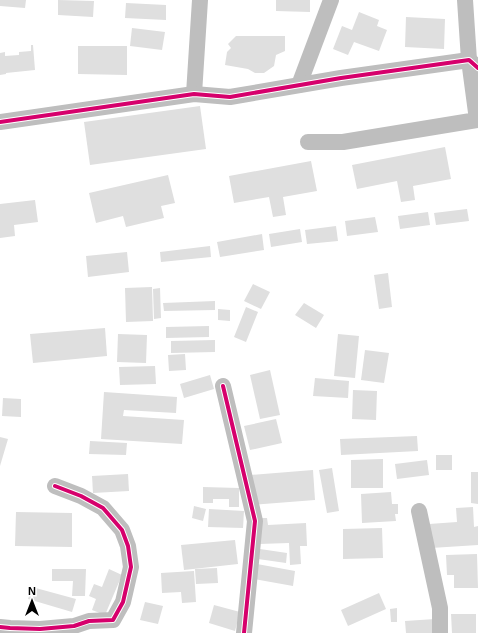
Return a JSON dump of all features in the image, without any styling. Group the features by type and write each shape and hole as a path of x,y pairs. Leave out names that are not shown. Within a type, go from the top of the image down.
{"street":[{"path":"194,94 200,0"},
{"path":"299,85 331,0"},
{"path":"308,142 342,142 477,120 473,64 465,0"},
{"path":"0,122 194,94 230,97 341,78 473,64"},
{"path":"223,386 255,521 244,633"},
{"path":"0,627 40,629 74,626 89,621 113,620 124,602 131,568 128,546 122,530 103,508 81,496 55,486"},
{"path":"419,511 440,608 440,633"}],"building":[{"path":"0,0 26,0 25,8 0,6"},
{"path":"58,0 94,1 93,17 58,15"},
{"path":"276,0 310,0 310,12 276,11"},
{"path":"126,3 166,5 166,20 125,18"},
{"path":"359,12 379,20 377,26 387,30 379,51 354,42 348,55 333,49 342,26 352,30"},
{"path":"406,17 445,19 444,49 405,47"},
{"path":"132,28 165,32 162,50 130,46"},
{"path":"236,36 285,36 285,51 276,55 274,66 264,73 255,73 248,69 225,65 227,52 231,48 228,44"},
{"path":"31,45 33,45 35,70 0,75 0,53 5,52 5,56 19,55 19,52 31,51"},
{"path":"78,46 127,46 127,75 78,74"},
{"path":"200,106 206,149 90,165 84,122"},
{"path":"445,147 451,179 413,186 415,200 401,202 397,181 357,189 352,165"},
{"path":"311,161 317,191 283,197 286,215 273,217 269,197 234,203 229,176"},
{"path":"168,175 175,203 161,206 164,218 126,227 123,216 96,223 89,193"},
{"path":"35,200 38,222 14,225 15,236 0,238 0,204"},
{"path":"467,209 469,221 436,225 434,213"},
{"path":"428,212 430,225 400,229 398,216"},
{"path":"375,217 378,232 347,236 345,221"},
{"path":"336,226 338,241 307,244 305,230"},
{"path":"300,229 302,242 271,247 269,234"},
{"path":"262,234 264,250 220,257 217,242"},
{"path":"210,246 211,257 161,262 160,252"},
{"path":"127,252 129,272 88,277 86,256"},
{"path":"388,273 392,307 379,309 374,275"},
{"path":"253,284 270,292 261,309 244,301"},
{"path":"152,287 153,321 126,322 125,288"},
{"path":"160,288 161,318 154,319 153,289"},
{"path":"215,301 215,310 164,311 163,303"},
{"path":"304,303 324,315 316,328 295,315"},
{"path":"246,307 258,312 246,342 234,337"},
{"path":"218,309 230,310 230,321 218,320"},
{"path":"209,326 209,337 166,338 166,327"},
{"path":"105,328 107,356 33,363 30,334"},
{"path":"118,334 147,335 146,363 117,362"},
{"path":"338,334 359,336 355,378 334,376"},
{"path":"215,340 215,352 171,353 171,341"},
{"path":"365,350 389,353 384,383 361,380"},
{"path":"185,354 186,370 169,371 168,355"},
{"path":"155,366 156,384 120,385 119,367"},
{"path":"270,370 280,415 260,419 250,375"},
{"path":"210,375 214,389 184,398 180,384"},
{"path":"315,378 349,381 348,398 313,396"},
{"path":"353,390 377,391 376,420 352,419"},
{"path":"104,392 177,397 176,413 124,410 123,416 184,420 182,444 101,439"},
{"path":"3,398 21,399 21,417 2,416"},
{"path":"276,419 282,443 250,450 244,426"},
{"path":"417,436 418,451 341,455 340,439"},
{"path":"0,437 8,439 0,466"},
{"path":"90,441 127,443 126,455 89,454"},
{"path":"436,455 452,455 452,470 436,470"},
{"path":"383,459 383,488 351,488 351,460"},
{"path":"427,460 429,475 397,479 395,464"},
{"path":"332,468 339,511 327,513 319,470"},
{"path":"313,470 315,500 252,505 250,475"},
{"path":"471,472 478,472 478,504 471,503"},
{"path":"128,474 129,491 93,493 92,476"},
{"path":"203,487 239,488 239,507 229,507 229,499 213,499 213,503 203,503"},
{"path":"391,492 392,504 398,504 398,514 395,514 396,521 362,523 361,494"},
{"path":"194,506 206,509 203,521 192,518"},
{"path":"473,507 474,527 478,526 478,545 431,548 429,524 457,522 456,508"},
{"path":"209,509 244,511 243,528 208,527"},
{"path":"16,512 72,513 72,547 15,546"},
{"path":"258,518 267,518 268,525 306,523 307,546 300,546 301,564 290,565 289,543 259,544"},
{"path":"382,528 383,558 343,559 343,529"},
{"path":"235,540 238,564 184,570 181,545"},
{"path":"260,549 287,553 286,563 258,559"},
{"path":"477,554 478,588 454,588 454,575 447,575 446,555"},
{"path":"257,564 295,571 293,586 254,579"},
{"path":"217,568 218,583 196,584 195,569"},
{"path":"52,569 86,569 85,596 72,596 73,581 52,581"},
{"path":"109,569 122,575 105,615 92,610 96,599 89,596 94,584 102,587"},
{"path":"194,571 196,602 182,603 181,592 162,593 161,573"},
{"path":"32,587 76,599 72,612 28,599"},
{"path":"379,593 386,609 348,626 341,610"},
{"path":"145,602 163,606 158,624 140,620"},
{"path":"214,605 240,612 235,631 209,623"},
{"path":"397,608 397,622 391,622 390,609"},
{"path":"451,614 476,614 476,633 452,633"},
{"path":"435,619 436,633 406,633 405,621"}],"cycle path":[{"path":"0,122 194,94 230,97 341,78 469,60 478,68"},
{"path":"223,386 255,521 244,633"},
{"path":"0,627 40,629 74,626 89,621 113,620 123,602 131,567 128,546 122,530 103,508 81,496 55,486"}]}
